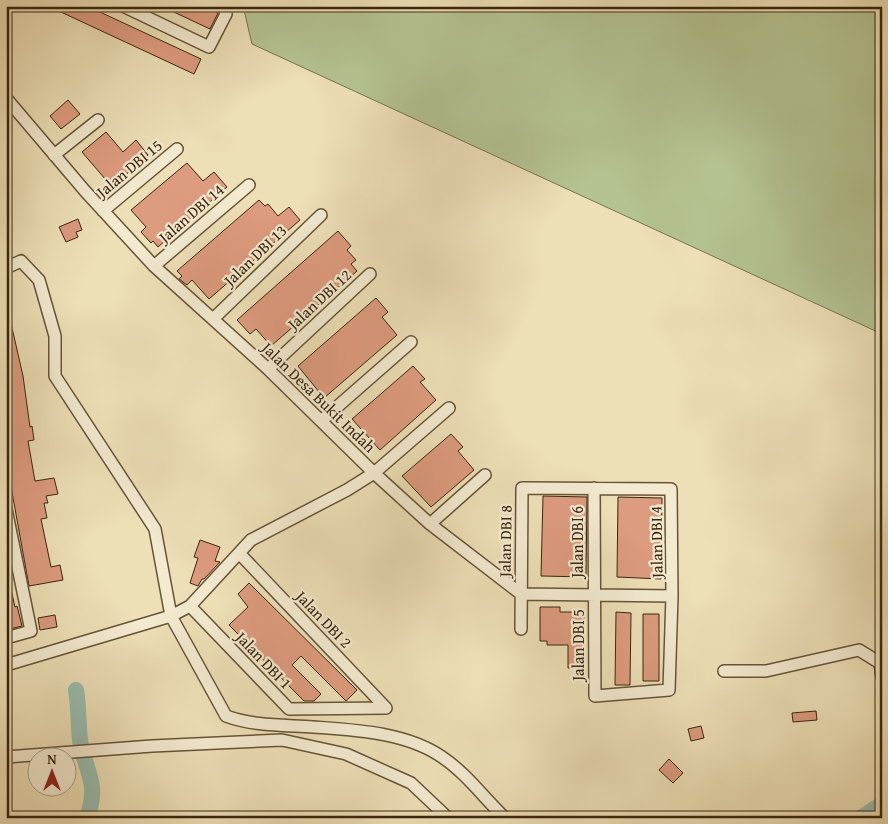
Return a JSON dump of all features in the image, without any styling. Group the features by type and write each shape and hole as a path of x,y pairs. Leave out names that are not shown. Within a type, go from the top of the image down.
{"street":[{"path":"123,6 209,46 226,14 224,6"},
{"name":"Jalan Desa Bukit Indah","path":"6,98 103,211 154,266 268,369 374,473 430,524 521,594"},
{"path":"54,155 98,120"},
{"name":"Jalan DBI 15","path":"103,211 177,149"},
{"name":"Jalan DBI 14","path":"154,266 249,184"},
{"name":"Jalan DBI 13","path":"213,319 321,215"},
{"path":"6,268 21,261 39,280 55,336 55,376 155,529 171,616 226,716 251,722 342,729 398,738 425,747 456,769 505,818"},
{"name":"Jalan DBI 12","path":"268,369 370,274"},
{"path":"321,421 412,342"},
{"path":"6,665 171,616 190,606 252,540 347,490 374,473 449,408"},
{"path":"430,524 485,475"},
{"name":"Jalan DBI 8","path":"521,629 522,488 594,488"},
{"name":"Jalan DBI 4","path":"594,488 671,488 672,596 669,690 595,696"},
{"name":"Jalan DBI 6","path":"594,488 594,595"},
{"path":"6,509 31,631 6,638"},
{"name":"Jalan DBI 2","path":"239,553 386,708"},
{"path":"6,577 18,574"},
{"path":"521,594 672,596"},
{"name":"Jalan DBI 5","path":"594,595 595,696"},
{"name":"Jalan DBI 1","path":"190,606 288,709 386,708"},
{"path":"724,671 766,671 859,650 881,663 882,677"},
{"path":"9,757 188,744 282,740 346,754 411,783 448,818"}],"green space":[{"path":"243,6 882,6 882,334 252,44"}],"building":[{"path":"48,6 87,6 201,59 194,74"},
{"path":"161,6 204,6 218,13 210,29"},
{"path":"68,100 80,114 61,129 50,116"},
{"path":"106,132 123,152 136,140 148,155 112,187 82,152"},
{"path":"187,163 203,181 214,172 227,187 158,247 153,241 151,243 141,232 146,227 131,210"},
{"path":"259,200 265,206 268,204 278,216 289,207 300,220 209,299 192,280 187,285 179,279 182,276 177,271"},
{"path":"78,219 82,230 76,232 78,237 66,242 59,227"},
{"path":"338,231 351,246 347,250 356,260 351,264 357,271 271,346 256,329 250,334 237,320"},
{"path":"376,298 388,312 382,317 397,335 324,398 298,366"},
{"path":"6,319 10,319 23,376 30,427 32,426 34,440 28,441 35,481 54,478 58,494 46,496 48,503 44,503 47,518 41,519 51,567 60,565 63,580 29,586 6,459"},
{"path":"413,366 425,379 420,382 436,400 380,450 352,419"},
{"path":"451,434 463,447 458,451 474,470 431,507 402,476"},
{"path":"543,496 587,497 586,577 541,576"},
{"path":"618,497 662,498 661,579 617,577"},
{"path":"200,540 220,547 215,561 220,562 202,579 198,586 190,583 198,558 194,557"},
{"path":"6,580 9,580 15,607 17,606 22,626 6,630"},
{"path":"249,583 357,690 346,701 301,656 292,665 321,694 314,701 304,701 229,625 248,607 238,594"},
{"path":"540,607 560,607 560,612 584,612 583,668 568,668 568,645 547,645 547,641 540,641"},
{"path":"616,612 631,613 630,685 615,685"},
{"path":"643,614 659,614 659,681 643,681"},
{"path":"55,615 57,627 40,630 38,618"},
{"path":"816,711 817,720 793,722 792,713"},
{"path":"701,726 704,738 691,741 688,729"},
{"path":"669,759 683,773 673,783 659,770"}],"waterway":[{"path":"76,690 80,740 92,786 91,805 87,818"},
{"path":"861,818 882,804"}]}
